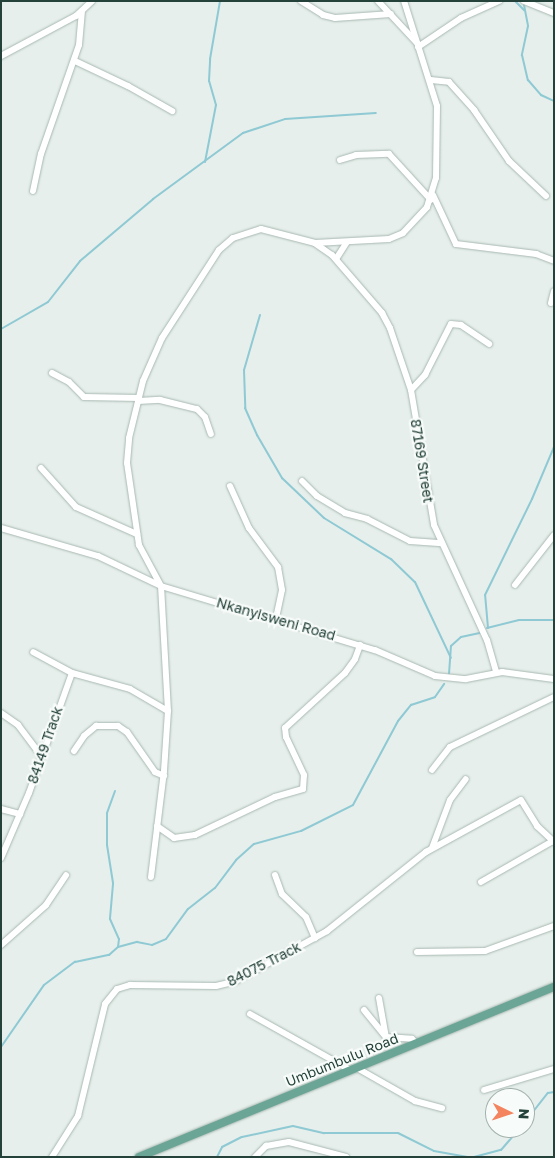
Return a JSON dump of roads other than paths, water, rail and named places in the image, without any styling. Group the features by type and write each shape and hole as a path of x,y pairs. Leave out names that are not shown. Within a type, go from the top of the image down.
{"main road":[{"name":"Umbumbulu Road","path":"139,1157 554,987"}],"street":[{"path":"1,56 82,12 92,1"},
{"path":"301,1 323,15 335,18 391,14"},
{"path":"378,1 418,45"},
{"path":"151,877 164,776 168,711 161,586 142,555 137,534 126,455 138,400 154,352 226,242 240,234 261,229 315,243 389,239 399,236 415,221 432,198 438,127 431,80 404,1"},
{"path":"418,45 461,18 499,1"},
{"path":"524,1 554,13"},
{"path":"33,191 41,154 75,61 82,32 82,12"},
{"path":"75,61 128,86 172,111"},
{"path":"431,80 449,82 474,110 509,161 546,196"},
{"path":"340,160 356,155 389,154 432,198 456,244 536,254 554,261"},
{"path":"336,259 347,242"},
{"name":"87169 Street","path":"315,243 336,259 385,318 411,390 428,500 442,543 487,640 496,672"},
{"path":"551,303 554,291"},
{"path":"411,390 425,375 451,324 461,325 489,344"},
{"path":"52,373 69,382 84,397 160,400 197,409 205,417 210,434"},
{"path":"40,468 76,506 137,534"},
{"path":"302,481 312,492 345,513 367,519 410,541 442,543"},
{"path":"230,486 249,528 278,567 282,590 276,619"},
{"name":"Nkanyisweni Road","path":"1,528 76,548 161,586 360,645 442,678 466,679 496,672 554,679"},
{"path":"515,585 554,535"},
{"path":"157,826 174,838 195,835 275,797 303,789 304,775 286,737 285,728 345,673 355,659 360,645"},
{"path":"33,652 72,673 130,688 168,711"},
{"name":"84149 Track","path":"1,858 20,814 72,673"},
{"path":"432,770 450,747 554,697"},
{"path":"1,713 18,725 41,755"},
{"path":"74,752 84,736 96,726 118,726 127,732 155,772 164,776"},
{"path":"432,848 450,800 466,778"},
{"name":"84075 Track","path":"52,1157 78,1116 105,1004 114,991 130,985 227,985 315,938 432,848 520,800 532,821 553,842"},
{"path":"1,809 20,814"},
{"path":"481,882 553,842"},
{"path":"1,945 46,905 66,875"},
{"path":"275,875 282,894 306,917 315,938"},
{"path":"417,952 485,951 554,926"},
{"path":"379,998 386,1037"},
{"path":"364,1010 386,1037 412,1039 416,1043"},
{"path":"250,1014 416,1101 442,1108"},
{"path":"484,1090 554,1069"},
{"path":"255,1157 266,1146 289,1142 346,1157"}],"waterway":[{"path":"205,162 216,105 209,81 210,59 220,1"},
{"path":"515,1 524,10"},
{"path":"524,5 528,26 522,55 528,80 541,95 554,101"},
{"path":"1,329 48,302 80,261 153,199 243,133 285,119 376,113"},
{"path":"260,315 244,370 245,408 257,435 282,478 324,518 391,559 415,582 451,658"},
{"path":"488,628 485,595 532,499 554,447"},
{"path":"487,628 519,620 554,620"},
{"path":"449,674 451,646 461,637 480,633"},
{"path":"1,1047 44,985 75,962 109,955 118,947 137,942 152,945 166,939 188,909 215,888 236,860 254,844 301,831 353,805 398,721 411,705 435,697 444,684"},
{"path":"115,791 107,813 107,845 113,884 110,919 119,939 118,947"},
{"path":"535,1109 548,1093 554,1092"},
{"path":"217,1157 222,1147 242,1137 293,1126 324,1133 398,1133 434,1151 467,1157"},
{"path":"474,1157 501,1150 511,1138"}]}
